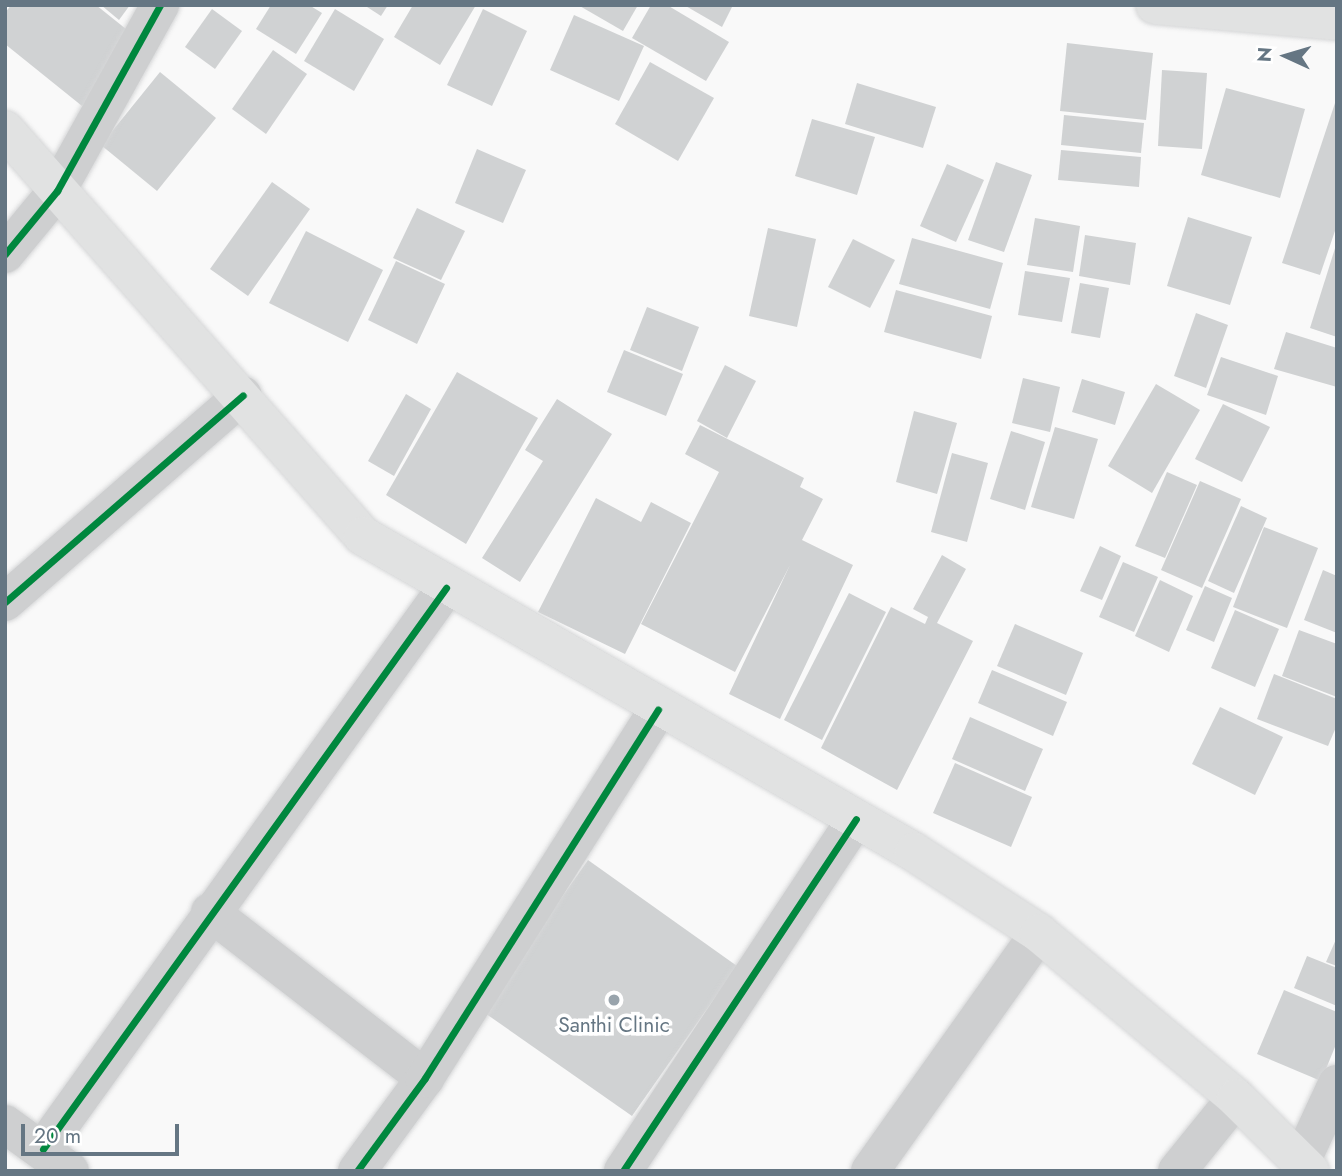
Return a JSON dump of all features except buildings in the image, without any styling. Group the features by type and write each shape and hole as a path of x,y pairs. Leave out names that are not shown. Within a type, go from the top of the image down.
{"main road":[{"path":"1155,5 1336,16"},
{"path":"5,130 243,395 363,536 446,588 856,818 1039,933 1236,1098 1305,1166"}],"street":[{"path":"5,254 57,191 160,5"},
{"path":"5,602 243,395"},
{"path":"5,1124 56,1160 209,912 446,588"},
{"path":"357,1171 425,1078 658,709"},
{"path":"622,1171 856,818"},
{"path":"209,912 425,1078"},
{"path":"870,1171 1039,933"},
{"path":"1305,1166 1337,1084"},
{"path":"1177,1171 1236,1098"}],"cycle path":[{"path":"5,254 57,191 160,5"},
{"path":"5,602 243,395"},
{"path":"43,1149 446,588"},
{"path":"357,1171 425,1078 658,709"},
{"path":"623,1171 856,819"}],"place":[{"name":"Santhi Clinic","path":"614,1000"}]}
